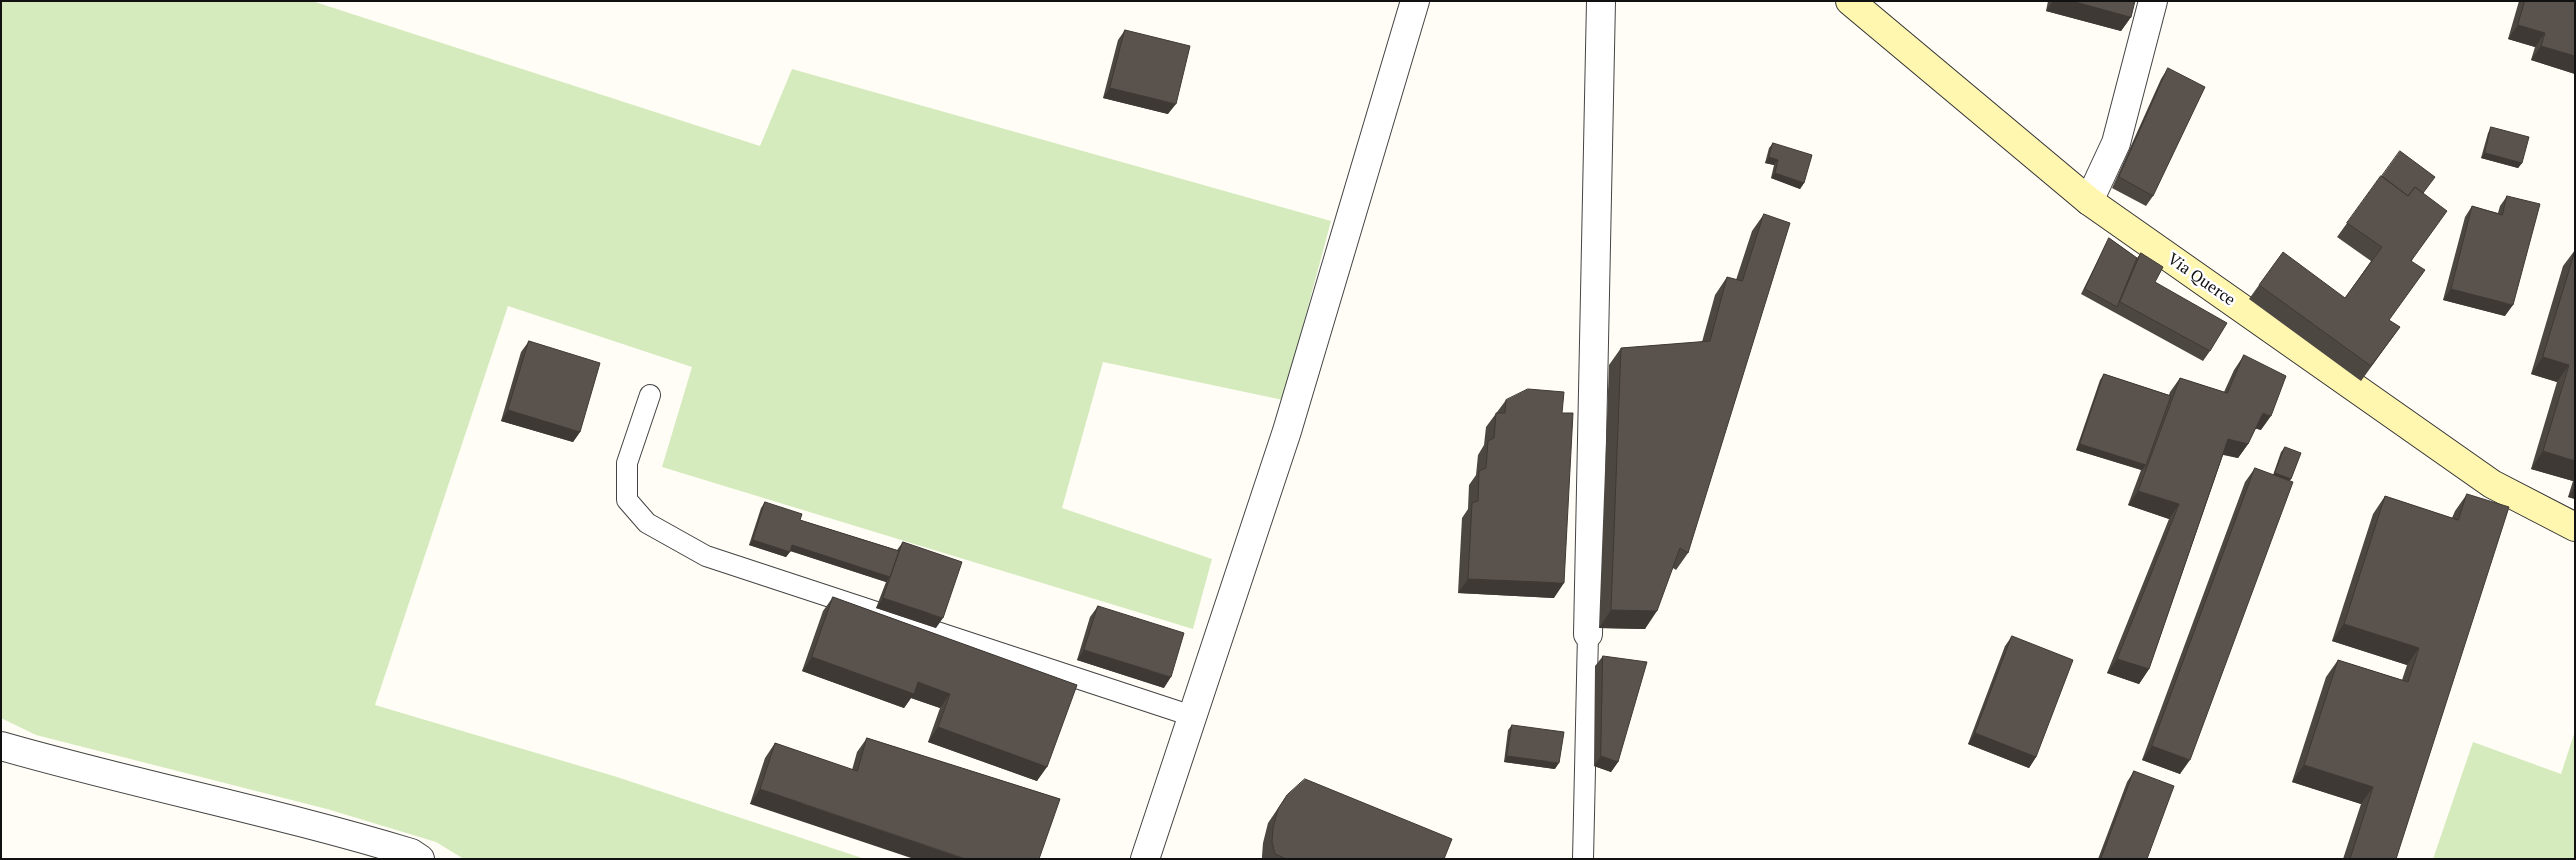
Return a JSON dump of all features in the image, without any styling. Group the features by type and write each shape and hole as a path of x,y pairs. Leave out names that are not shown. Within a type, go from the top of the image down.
{"street":[{"path":"1144,859 1287,431 1415,1"},
{"path":"1588,634 1601,1"},
{"name":"Via Querce","path":"1850,1 2089,201 2492,484 2575,527"},
{"path":"2089,201 2116,144 2153,1"},
{"path":"1,746 62,763 335,830 411,853 420,859"}],"lane":[{"path":"650,395 627,463 627,500 647,523 706,556 1192,716"},
{"path":"1582,859 1588,634"}],"green space":[{"path":"1,1 312,1 760,146 792,69 1331,221 1283,400 1103,362 1062,508 1212,559 1193,629 662,467 692,367 508,306 375,705 617,777 865,859 464,859 436,842 327,809 36,735 1,718"},
{"path":"2575,731 2575,859 2433,859 2473,742 2561,774"}],"building":[{"path":"2072,1 2135,1 2131,17"},
{"path":"2525,1 2575,1 2575,56 2541,46 2545,33 2518,25"},
{"path":"1125,30 1190,46 1176,104 1110,88"},
{"path":"2168,68 2205,87 2153,196 2119,177"},
{"path":"2491,127 2529,137 2522,163 2485,153"},
{"path":"1773,143 1812,155 1804,183 1775,173 1778,160 1769,157"},
{"path":"2400,151 2435,177 2423,193 2415,187 2408,196 2382,176"},
{"path":"2381,176 2408,196 2415,187 2447,211 2411,261 2425,270 2389,320 2400,327 2371,366 2259,285 2283,252 2345,298 2382,247 2347,223"},
{"path":"2507,196 2540,204 2513,305 2451,289 2472,206 2502,215"},
{"path":"1764,214 1790,223 1688,553 1680,548 1657,611 1611,610 1621,348 1710,341 1727,277 1742,281"},
{"path":"2109,238 2137,258 2117,307 2085,289"},
{"path":"2575,251 2575,461 2543,451 2569,365 2543,357"},
{"path":"2141,253 2163,267 2155,282 2227,323 2210,351 2120,302"},
{"path":"529,341 600,363 580,432 508,410"},
{"path":"2244,355 2286,376 2271,416 2263,413 2248,444 2228,439 2149,669 2117,659 2179,504 2138,491 2180,378 2227,393"},
{"path":"2104,374 2171,396 2146,465 2080,444"},
{"path":"1528,389 1564,392 1562,413 1573,413 1564,583 1468,579 1472,503 1478,501 1479,471 1486,468 1488,441 1494,438 1496,413 1505,413 1506,400"},
{"path":"2285,447 2301,453 2291,479 2275,473"},
{"path":"2255,468 2293,482 2190,760 2152,746"},
{"path":"2467,494 2509,507 2396,859 2350,859 2373,787 2304,765 2338,660 2408,682 2419,648 2344,624 2385,496 2458,520"},
{"path":"765,502 802,514 800,520 899,551 890,577 792,545 790,552 753,540"},
{"path":"903,542 962,562 943,618 883,598"},
{"path":"833,597 1077,685 1047,767 938,727 950,694 918,682 914,694 812,657"},
{"path":"1098,606 1184,633 1171,677 1084,650"},
{"path":"2012,636 2073,660 2036,757 1975,733"},
{"path":"1603,656 1647,662 1618,762 1601,756"},
{"path":"1512,725 1564,732 1559,763 1507,756"},
{"path":"867,738 1060,799 1039,859 966,859 760,789 775,743 857,771"},
{"path":"2134,771 2174,786 2147,859 2101,859"},
{"path":"1305,779 1452,839 1444,859 1286,859 1275,854 1272,842 1273,828 1278,809 1287,795"}]}
